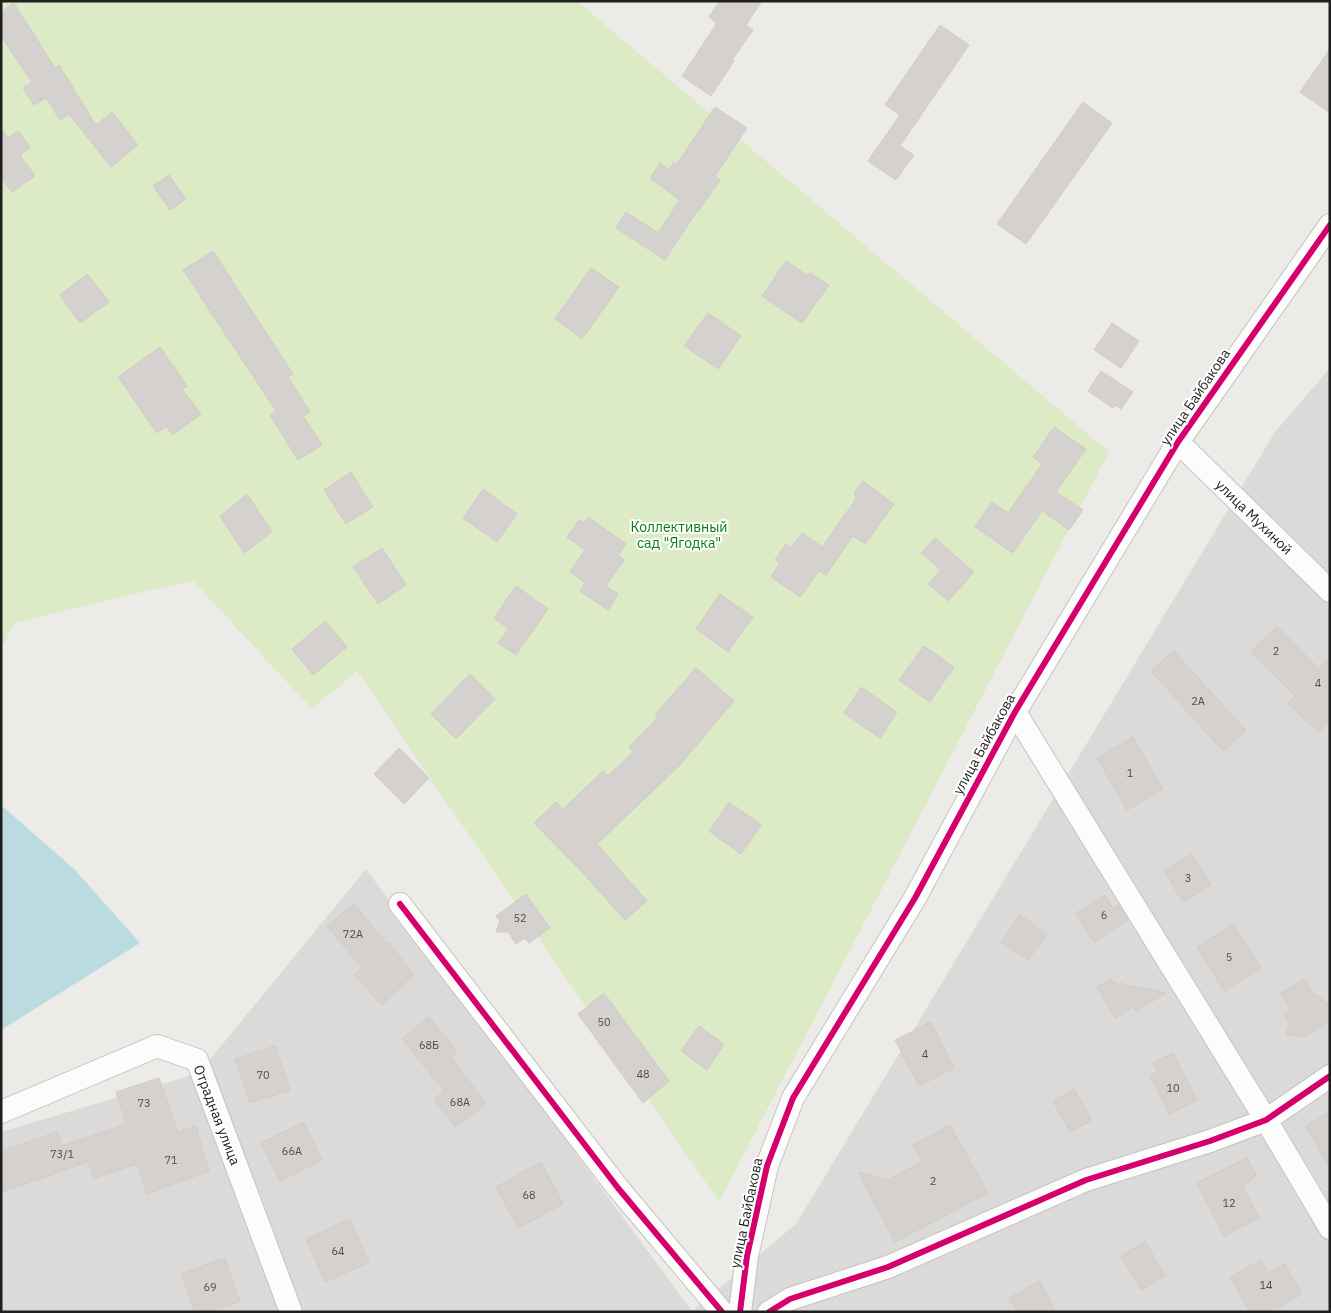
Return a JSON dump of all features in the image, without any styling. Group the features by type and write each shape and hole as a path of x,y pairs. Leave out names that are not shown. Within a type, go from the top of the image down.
{"street":[{"name":"улица Байбакова","path":"740,1312 747,1256 767,1166 793,1098 914,898 1015,712 1178,442 1330,225"},
{"name":"улица Мухиной","path":"1178,442 1330,591"},
{"name":"улица Байбакова","path":"1015,712 1266,1120 1330,1228"},
{"path":"400,904 618,1188 722,1312"},
{"name":"Отрадная улица","path":"1,1112 157,1046 197,1060 291,1312"},
{"path":"769,1312 790,1299 888,1267 1086,1180 1210,1142 1266,1120 1330,1076"}],"shaded area":[{"path":"1330,368 1330,1312 1,1312 1,1132 199,1073 366,869 692,1311 796,1224 1275,432"}],"green space":[{"name":"Коллективный сад \"Ягодка\"","path":"1,1 577,1 1109,452 719,1202 357,671 312,709 193,581 15,623 1,649"}],"water":[{"path":"1,805 75,870 140,943 1,1030"}],"building":[{"path":"720,1 762,1 746,25 753,30 732,60 734,61 711,96 682,76 717,23 709,17"},
{"path":"14,3 55,68 59,65 96,125 112,112 138,145 111,167 69,114 60,120 46,98 34,105 23,88 32,82 1,36 1,12"},
{"path":"940,25 969,45 900,146 914,155 896,180 868,161 900,115 885,105"},
{"path":"1330,49 1330,113 1300,92"},
{"path":"1083,102 1112,123 1026,244 997,224"},
{"path":"715,107 747,128 715,176 720,180 665,260 616,228 626,212 658,233 680,200 650,178 660,163 669,170 674,162 677,164"},
{"path":"1,129 8,138 18,131 30,147 20,155 35,176 12,192 1,177"},
{"path":"169,175 186,199 170,210 153,186"},
{"path":"213,251 293,374 288,377 310,412 303,416 322,445 298,460 270,415 276,411 183,270"},
{"path":"786,261 808,276 810,273 829,285 802,323 762,296"},
{"path":"591,268 619,287 582,339 555,319"},
{"path":"87,274 109,302 80,323 60,295"},
{"path":"708,313 741,336 718,369 684,346"},
{"path":"1112,323 1139,341 1121,368 1094,350"},
{"path":"160,347 187,386 182,389 201,414 173,435 166,426 157,433 118,377"},
{"path":"1101,371 1133,392 1121,409 1115,405 1113,408 1088,391"},
{"path":"1054,427 1086,449 1056,492 1083,510 1069,530 1042,511 1013,553 975,527 992,502 1008,513 1042,464 1033,457"},
{"path":"351,472 373,507 346,524 324,490"},
{"path":"863,481 894,504 865,544 853,536 826,575 819,571 800,597 771,577 780,563 775,560 786,544 791,548 802,533 822,547 856,499 854,493"},
{"path":"483,489 517,514 497,542 463,518"},
{"path":"247,494 272,532 244,553 220,516"},
{"path":"588,517 626,544 618,555 624,560 606,586 618,594 608,610 580,591 585,583 570,572 585,550 567,537 579,520 584,523"},
{"path":"935,538 974,572 948,601 928,584 941,570 921,553"},
{"path":"382,548 406,585 378,604 353,567"},
{"path":"516,586 548,609 516,655 498,643 509,629 494,618"},
{"path":"720,594 753,617 728,652 696,629"},
{"path":"325,621 347,647 313,675 292,649"},
{"path":"1277,626 1319,669 1330,657 1330,720 1319,732 1288,704 1295,696 1251,651"},
{"path":"924,646 954,667 930,702 899,680"},
{"path":"1174,651 1246,731 1223,751 1151,671"},
{"path":"696,668 734,701 679,766 597,844 647,901 625,920 534,823 556,802 563,809 603,771 608,776 633,752 629,747 658,718 655,715"},
{"path":"470,674 495,699 456,739 431,714"},
{"path":"861,687 897,712 880,738 844,713"},
{"path":"1133,737 1163,789 1127,810 1097,758"},
{"path":"399,748 429,778 404,804 374,774"},
{"path":"729,802 761,825 741,854 709,831"},
{"path":"1192,854 1211,885 1183,902 1164,871"},
{"path":"526,894 550,928 529,943 525,938 516,944 508,932 496,932 500,921 496,916"},
{"path":"1105,895 1113,908 1118,905 1128,920 1094,942 1076,913"},
{"path":"354,904 387,944 389,942 413,975 382,1005 354,975 362,968 327,926"},
{"path":"1020,915 1047,934 1028,960 1001,942"},
{"path":"1233,924 1261,968 1224,991 1197,947"},
{"path":"1110,979 1121,987 1119,983 1166,993 1136,1011 1134,1006 1115,1018 1097,987"},
{"path":"1305,979 1315,997 1318,995 1330,1008 1330,1022 1303,1037 1286,1034 1290,1024 1284,1014 1291,1010 1281,993"},
{"path":"604,993 669,1081 643,1103 578,1014"},
{"path":"429,1017 457,1052 451,1057 486,1104 455,1127 434,1099 444,1091 402,1039"},
{"path":"931,1022 954,1068 919,1086 895,1040"},
{"path":"699,1026 724,1044 707,1070 681,1051"},
{"path":"275,1046 290,1090 250,1103 235,1059"},
{"path":"1173,1053 1197,1100 1169,1114 1150,1076 1158,1072 1153,1063"},
{"path":"159,1078 178,1132 196,1126 209,1171 147,1194 137,1164 94,1178 88,1162 1,1192 1,1151 57,1132 62,1146 127,1124 116,1092"},
{"path":"1074,1089 1092,1120 1070,1132 1053,1101"},
{"path":"1330,1112 1330,1169 1306,1126"},
{"path":"304,1122 322,1160 280,1181 261,1143"},
{"path":"950,1125 988,1193 895,1242 858,1172 888,1180 922,1162 913,1145"},
{"path":"1247,1158 1256,1175 1243,1187 1259,1218 1224,1236 1197,1183"},
{"path":"541,1162 563,1204 518,1228 496,1187"},
{"path":"350,1219 369,1263 325,1282 306,1239"},
{"path":"1145,1241 1165,1276 1141,1290 1121,1256"},
{"path":"225,1258 240,1301 209,1312 195,1312 181,1274"},
{"path":"1261,1260 1268,1273 1285,1264 1302,1294 1271,1312 1250,1312 1230,1277"},
{"path":"1040,1281 1056,1312 1017,1312 1009,1298"}],"cycle path":[{"path":"740,1312 747,1256 767,1166 793,1098 915,898 1015,712 1178,442 1330,225"},
{"path":"400,904 618,1188 722,1312"},
{"path":"769,1312 790,1299 888,1267 1086,1180 1210,1141 1266,1120 1330,1076"}]}
